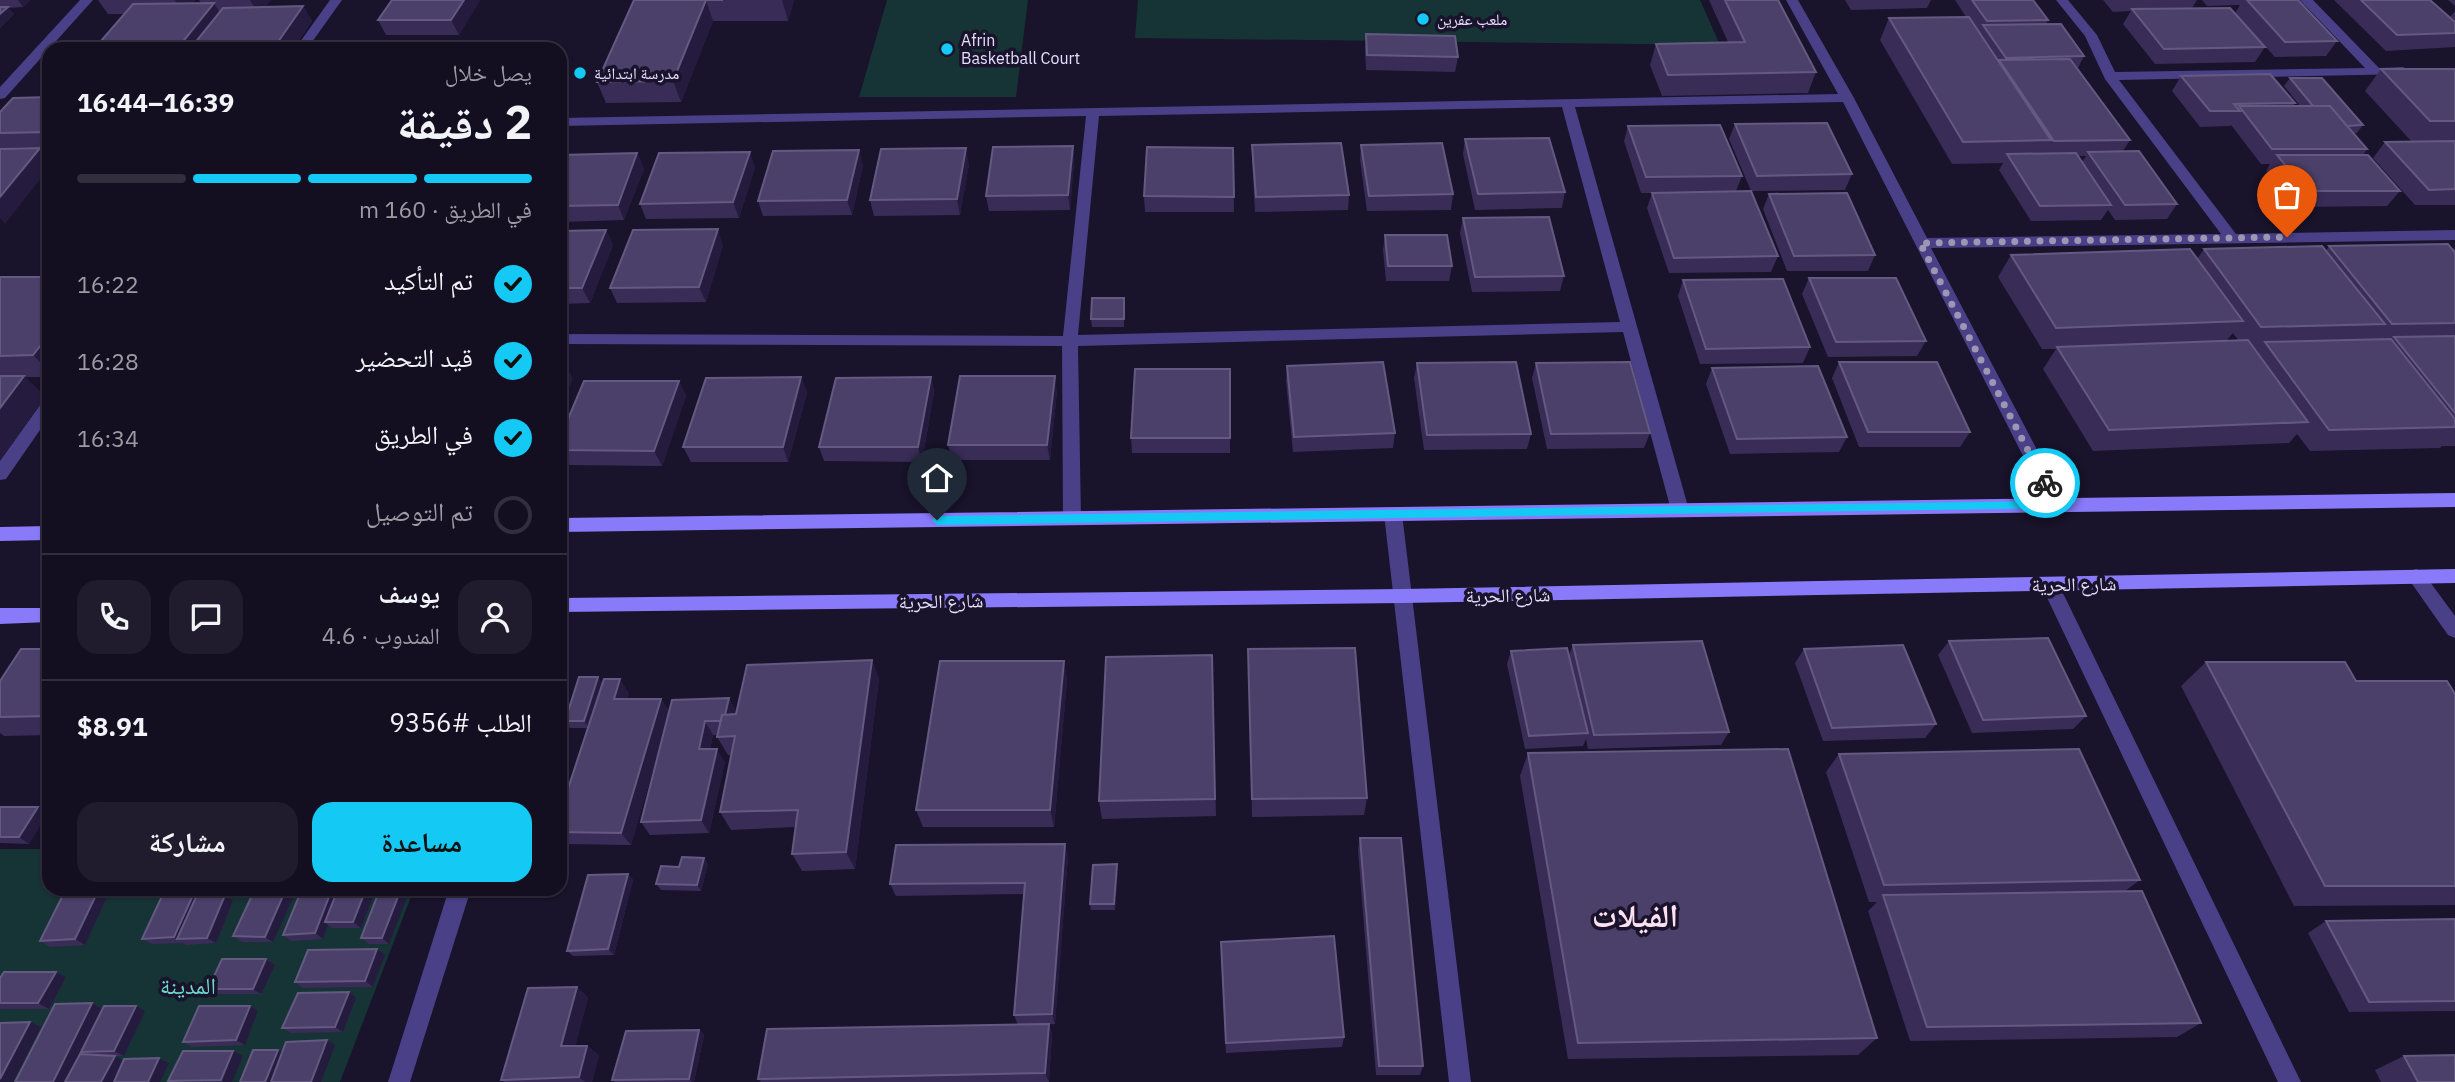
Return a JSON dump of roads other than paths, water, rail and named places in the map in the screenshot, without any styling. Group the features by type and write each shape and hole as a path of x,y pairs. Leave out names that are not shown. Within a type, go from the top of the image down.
{"main road":[{"path":"567,526 2455,500"},
{"path":"0,534 42,533"},
{"name":"شارع الحرية","path":"567,605 1402,596 2455,576"},
{"path":"0,616 42,615"}],"street":[{"path":"49,42 87,0"},
{"path":"306,42 336,0"},
{"path":"1792,0 1847,98 2057,505"},
{"path":"2062,0 2091,35 2110,76 2232,238"},
{"path":"2306,0 2376,72"},
{"path":"0,95 42,49"},
{"path":"2110,76 2416,71"},
{"path":"567,122 1847,98"},
{"path":"1568,104 1680,510"},
{"path":"1072,519 1070,341 1093,113"},
{"path":"1920,243 2455,235"},
{"path":"567,339 1070,341 1629,327"},
{"path":"0,474 42,415"},
{"path":"1393,514 1460,1082"},
{"path":"2416,576 2455,630"},
{"path":"2050,585 2290,1082"},
{"path":"399,1082 458,896"}],"place":[{"name":"ملعب عفرين","path":"1423,19"},
{"name":"Afrin Basketball Court","path":"947,49"},
{"name":"مدرسة ابتدائية","path":"580,73"}],"district":[{"name":"الفيلات","path":"1635,916"}],"park label":[{"name":"المدينة","path":"188,986"}]}
